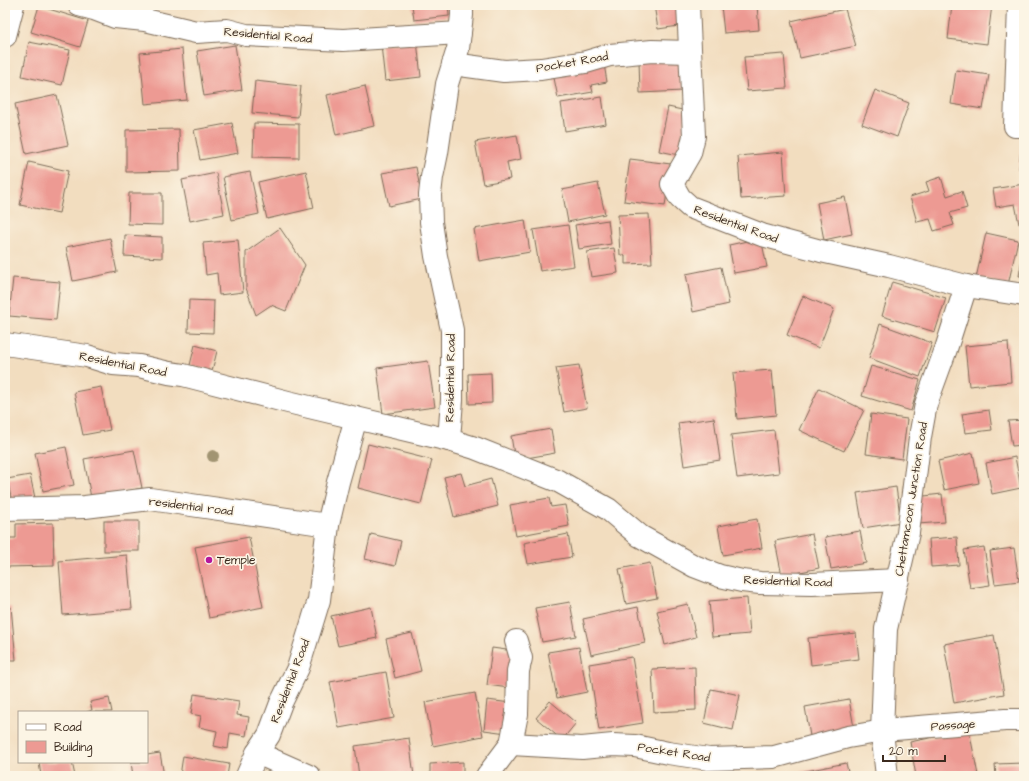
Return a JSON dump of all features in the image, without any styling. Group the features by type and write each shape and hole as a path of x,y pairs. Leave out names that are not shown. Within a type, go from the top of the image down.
{"street":[{"path":"5,36 13,5"},
{"name":"Residential Road","path":"79,5 114,17 146,20 196,32 228,30 246,35 343,40 460,33"},
{"name":"Residential Road","path":"449,440 452,400 452,330 436,256 431,222 430,195 447,84 458,49 462,5"},
{"name":"Residential Road","path":"688,5 692,120 694,136 690,154 672,184 680,198 690,207 762,235 821,251 889,266 966,286"},
{"path":"1019,5 1015,126 1024,126"},
{"name":"Pocket Road","path":"453,64 504,71 541,69 586,62 610,55 652,51 690,52"},
{"path":"966,286 1024,295"},
{"name":"Chettamcoon Junction Road","path":"887,776 882,732 886,628 890,604 898,580 908,533 920,437 926,404 946,349 966,286"},
{"name":"Residential Road","path":"5,344 87,356 113,364 139,366 183,375 288,402 449,440 474,448 558,481 608,509 640,536 694,566 720,576 742,581 812,584 898,580"},
{"name":"Residential Road","path":"247,776 257,754 269,735 281,703 298,668 312,623 319,600 328,525 356,418"},
{"name":"residential road","path":"5,509 85,507 150,499 328,525"},
{"path":"487,776 511,744 517,714 518,670 521,658 516,641"},
{"name":"Passage","path":"882,732 914,727 1005,720 1024,720"},
{"name":"Pocket Road","path":"511,744 582,748 613,745 635,746 668,754 710,760 774,757 848,737 882,732"},
{"path":"257,754 309,776"}],"building":[{"path":"412,5 448,5 449,16 414,20"},
{"path":"654,5 684,5 686,25 658,29"},
{"path":"721,5 757,5 759,30 724,33"},
{"path":"952,5 992,5 987,44 948,39"},
{"path":"39,6 88,21 80,47 31,32"},
{"path":"845,9 856,46 800,58 791,21"},
{"path":"417,41 421,77 385,81 381,45"},
{"path":"29,42 70,50 62,85 22,76"},
{"path":"235,45 242,90 204,96 197,51"},
{"path":"182,49 187,100 145,104 140,53"},
{"path":"784,54 787,88 747,91 744,57"},
{"path":"682,59 683,91 640,93 639,60"},
{"path":"604,64 607,82 591,85 593,92 558,98 553,73"},
{"path":"956,70 989,75 983,109 951,104"},
{"path":"255,81 301,86 298,117 252,113"},
{"path":"365,86 374,126 336,135 327,95"},
{"path":"875,90 909,103 897,137 862,124"},
{"path":"57,95 68,145 26,154 15,104"},
{"path":"602,97 606,124 565,131 561,103"},
{"path":"668,107 687,111 679,155 659,151"},
{"path":"232,123 238,153 200,160 194,130"},
{"path":"254,123 299,124 299,158 253,157"},
{"path":"179,129 180,171 126,172 126,130"},
{"path":"517,135 521,159 507,162 510,179 483,184 475,142"},
{"path":"1022,137 1024,137 1024,170 1019,169"},
{"path":"783,152 786,196 741,199 738,156"},
{"path":"630,159 671,164 665,206 624,201"},
{"path":"29,162 68,171 59,213 20,205"},
{"path":"416,167 422,199 389,206 382,173"},
{"path":"306,171 314,208 267,219 258,182"},
{"path":"250,172 259,214 232,220 223,177"},
{"path":"216,173 224,214 190,221 182,180"},
{"path":"941,177 947,196 962,191 967,208 950,213 954,225 934,231 930,219 917,222 910,197 929,191 926,182"},
{"path":"598,183 605,214 568,222 562,190"},
{"path":"1024,184 1024,223 1019,224 1015,204 996,207 993,189"},
{"path":"129,193 162,193 162,225 128,224"},
{"path":"845,197 852,234 824,240 817,203"},
{"path":"649,214 652,263 625,264 625,255 620,255 618,215"},
{"path":"525,220 530,252 479,261 474,229"},
{"path":"608,220 611,244 579,249 575,225"},
{"path":"568,225 574,266 540,271 533,230"},
{"path":"280,228 305,265 286,311 271,305 256,315 246,288 246,252"},
{"path":"986,233 1018,240 1008,285 976,278"},
{"path":"125,235 162,237 162,258 124,256"},
{"path":"110,238 117,272 73,281 66,247"},
{"path":"761,238 767,267 734,273 729,245"},
{"path":"238,240 243,292 219,295 217,273 206,275 203,243"},
{"path":"614,248 618,273 591,277 587,252"},
{"path":"1023,253 1024,276 1019,276"},
{"path":"721,267 729,304 693,312 686,274"},
{"path":"13,278 60,282 56,320 9,316"},
{"path":"892,282 946,298 935,332 882,316"},
{"path":"803,296 834,309 819,348 787,335"},
{"path":"189,300 214,301 213,333 188,332"},
{"path":"880,324 932,343 920,377 869,358"},
{"path":"1008,342 1011,382 969,386 965,346"},
{"path":"195,345 217,351 212,371 190,365"},
{"path":"428,361 435,407 383,414 377,368"},
{"path":"579,365 587,408 564,412 556,368"},
{"path":"871,366 920,380 911,411 862,396"},
{"path":"772,370 776,415 737,419 733,373"},
{"path":"491,373 492,403 469,404 468,374"},
{"path":"101,387 110,430 83,435 74,392"},
{"path":"819,388 864,410 844,451 799,430"},
{"path":"989,410 992,430 965,433 962,414"},
{"path":"871,414 907,419 902,459 866,454"},
{"path":"714,418 720,460 684,466 678,423"},
{"path":"1024,420 1024,445 1012,446 1008,421"},
{"path":"551,429 555,453 515,460 511,436"},
{"path":"774,430 779,473 737,478 731,435"},
{"path":"368,444 432,460 421,504 358,488"},
{"path":"66,447 74,485 43,491 35,453"},
{"path":"134,450 142,488 91,498 84,459"},
{"path":"973,453 979,483 944,490 938,461"},
{"path":"1015,457 1021,488 992,494 986,463"},
{"path":"461,473 465,486 491,479 498,506 454,517 444,477"},
{"path":"30,475 35,498 12,502 7,479"},
{"path":"896,487 901,522 863,528 857,493"},
{"path":"942,494 945,522 918,524 915,497"},
{"path":"549,498 551,507 565,505 569,526 516,536 510,505"},
{"path":"757,519 762,548 723,555 718,526"},
{"path":"104,521 139,521 139,551 104,551"},
{"path":"53,523 54,566 5,567 5,538 16,538 16,524"},
{"path":"860,531 866,563 831,569 825,537"},
{"path":"371,534 401,541 395,566 365,559"},
{"path":"568,534 572,557 528,564 524,543"},
{"path":"812,534 819,568 782,576 775,541"},
{"path":"249,537 263,607 209,618 195,547"},
{"path":"957,537 959,565 931,567 929,539"},
{"path":"984,547 990,585 970,588 964,550"},
{"path":"1014,548 1019,581 995,584 990,551"},
{"path":"127,555 132,609 63,615 59,561"},
{"path":"650,563 657,598 626,604 619,569"},
{"path":"747,598 750,634 712,637 709,601"},
{"path":"570,602 576,636 542,642 535,608"},
{"path":"688,604 696,637 665,645 657,611"},
{"path":"11,607 16,660 5,660 5,608"},
{"path":"371,607 377,638 338,646 331,616"},
{"path":"638,607 645,643 591,655 583,619"},
{"path":"412,633 421,671 395,678 386,639"},
{"path":"856,633 859,659 811,665 808,638"},
{"path":"994,635 1004,694 954,703 944,644"},
{"path":"579,647 587,692 557,698 548,652"},
{"path":"492,648 514,651 509,688 487,685"},
{"path":"632,657 643,723 599,730 589,664"},
{"path":"695,667 696,710 654,712 652,669"},
{"path":"386,672 394,718 339,728 330,682"},
{"path":"711,689 740,695 733,730 704,723"},
{"path":"475,693 483,736 433,746 425,702"},
{"path":"194,694 239,701 237,715 249,717 246,736 230,733 228,749 214,746 217,731 199,727 201,716 191,714"},
{"path":"109,698 112,711 90,711 92,710 90,702"},
{"path":"849,699 854,728 810,736 805,707"},
{"path":"487,700 511,703 507,733 484,730"},
{"path":"550,701 576,723 562,740 536,718"},
{"path":"969,730 978,775 916,776 910,742"},
{"path":"409,738 414,776 359,776 355,746"},
{"path":"160,753 164,776 133,776 131,763 148,763 148,755"},
{"path":"183,756 229,764 227,776 180,776"},
{"path":"463,762 463,776 430,776 430,764"},
{"path":"39,763 72,763 75,776 41,776"},
{"path":"846,763 849,776 791,776 791,774"},
{"path":"1024,763 1024,776 996,776 995,764"}],"place":[{"name":"Temple","path":"209,560"}]}
